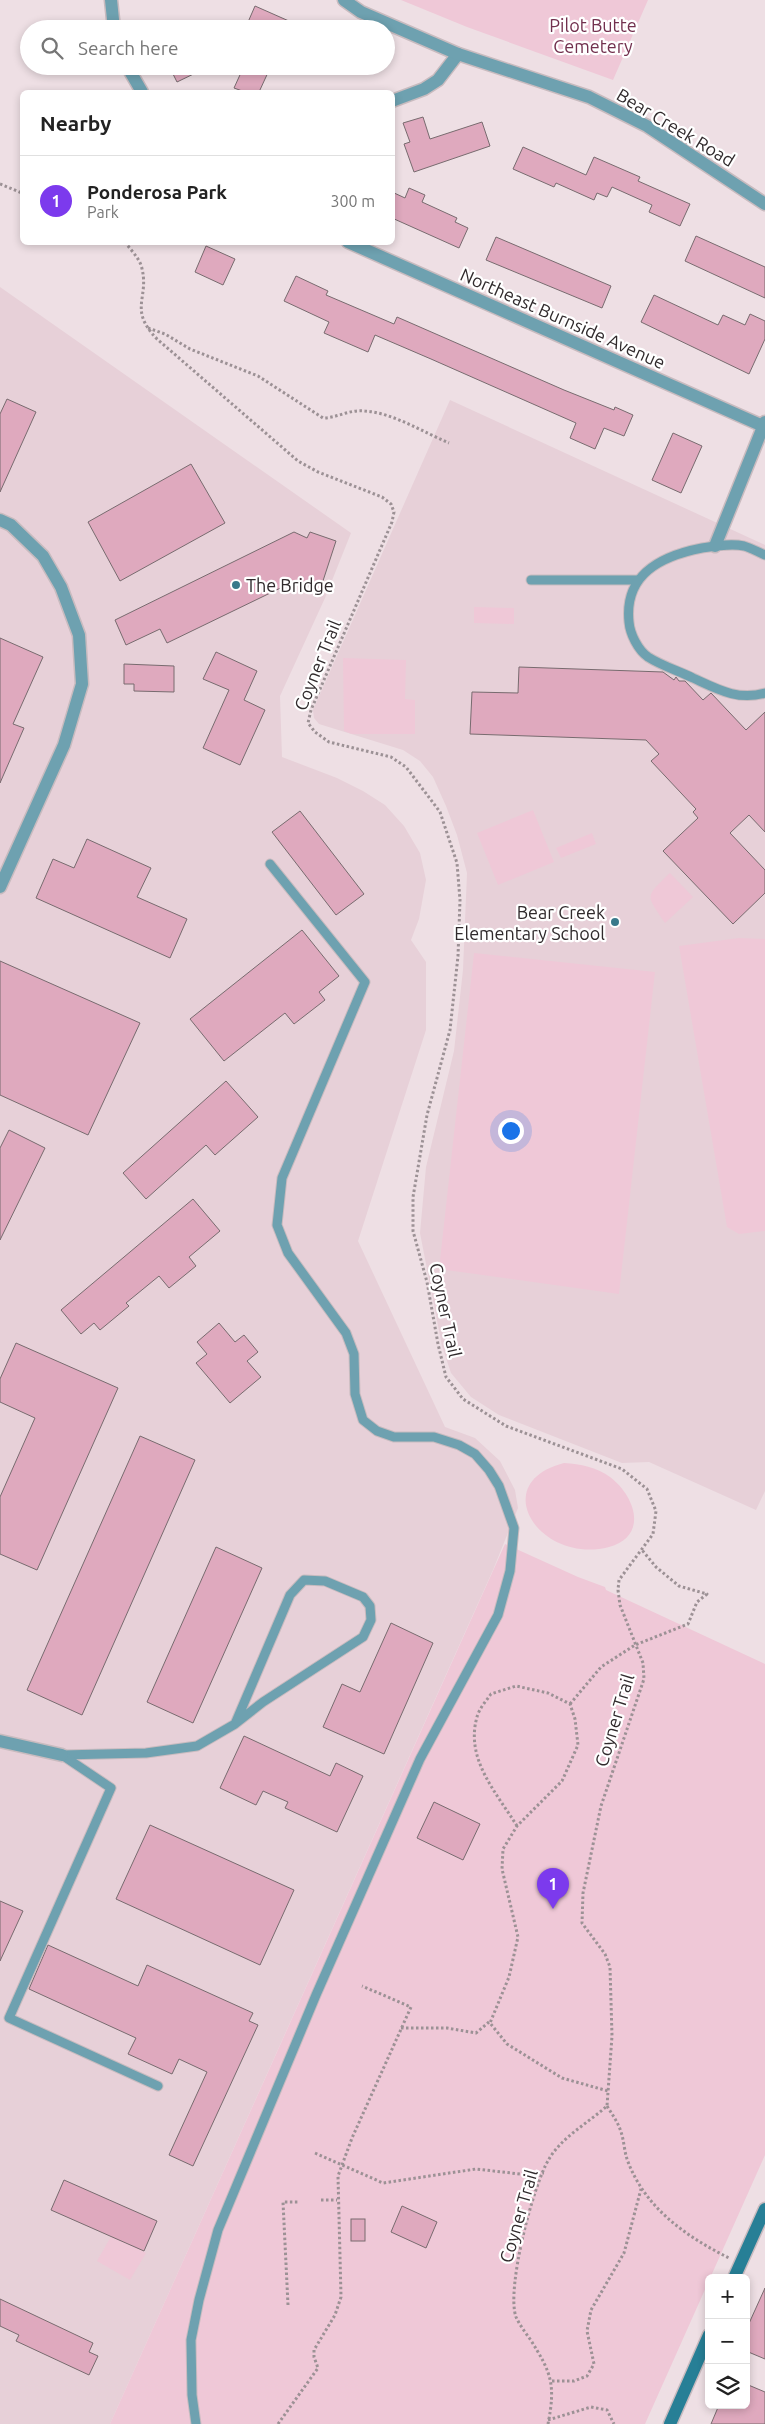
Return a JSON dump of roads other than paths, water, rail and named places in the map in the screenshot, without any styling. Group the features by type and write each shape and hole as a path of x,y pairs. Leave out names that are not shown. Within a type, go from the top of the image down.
{"main road":[{"path":"736,2274 740,2263 761,2229 765,2208"},
{"path":"670,2424 705,2344"}],"street":[{"path":"111,0 113,20"},
{"name":"Bear Creek Road","path":"344,0 361,12 379,20"},
{"name":"Bear Creek Road","path":"395,27 458,54 597,102 647,126 765,204"},
{"path":"395,100 424,89 438,80 458,54"},
{"path":"132,75 141,90"},
{"name":"Northeast Burnside Avenue","path":"355,245 764,424"},
{"path":"715,546 764,424"},
{"path":"0,520 10,525 43,556 61,587 79,635 82,684 64,745 4,866 0,887"},
{"path":"0,1741 62,1755"}],"lane":[{"path":"765,554 743,546 715,546 668,558 653,565 638,580 631,592 627,610 629,627 636,643 648,657 725,692 740,696 765,694"},
{"path":"531,580 638,580"},
{"path":"196,2424 192,2395 191,2340 199,2300 218,2230 316,1995 420,1759 498,1615 510,1571 514,1528 499,1486 475,1454 459,1445 434,1438 394,1436 377,1431 363,1420 355,1394 354,1354 346,1333 288,1253 277,1225 282,1178 365,982 270,864"},
{"path":"62,1755 146,1753 198,1746 234,1724 278,1692 363,1637 371,1620 370,1606 363,1597 325,1581 304,1580 290,1595 234,1724"},
{"path":"62,1755 111,1788 9,2018 158,2086"}],"place":[{"name":"The Bridge","path":"236,585"},
{"name":"Bear Creek Elementary School","path":"615,922"},
{"name":"Ponderosa Park","path":"553,1909"}],"park label":[{"name":"Pilot Butte Cemetery","path":"593,35"}]}
